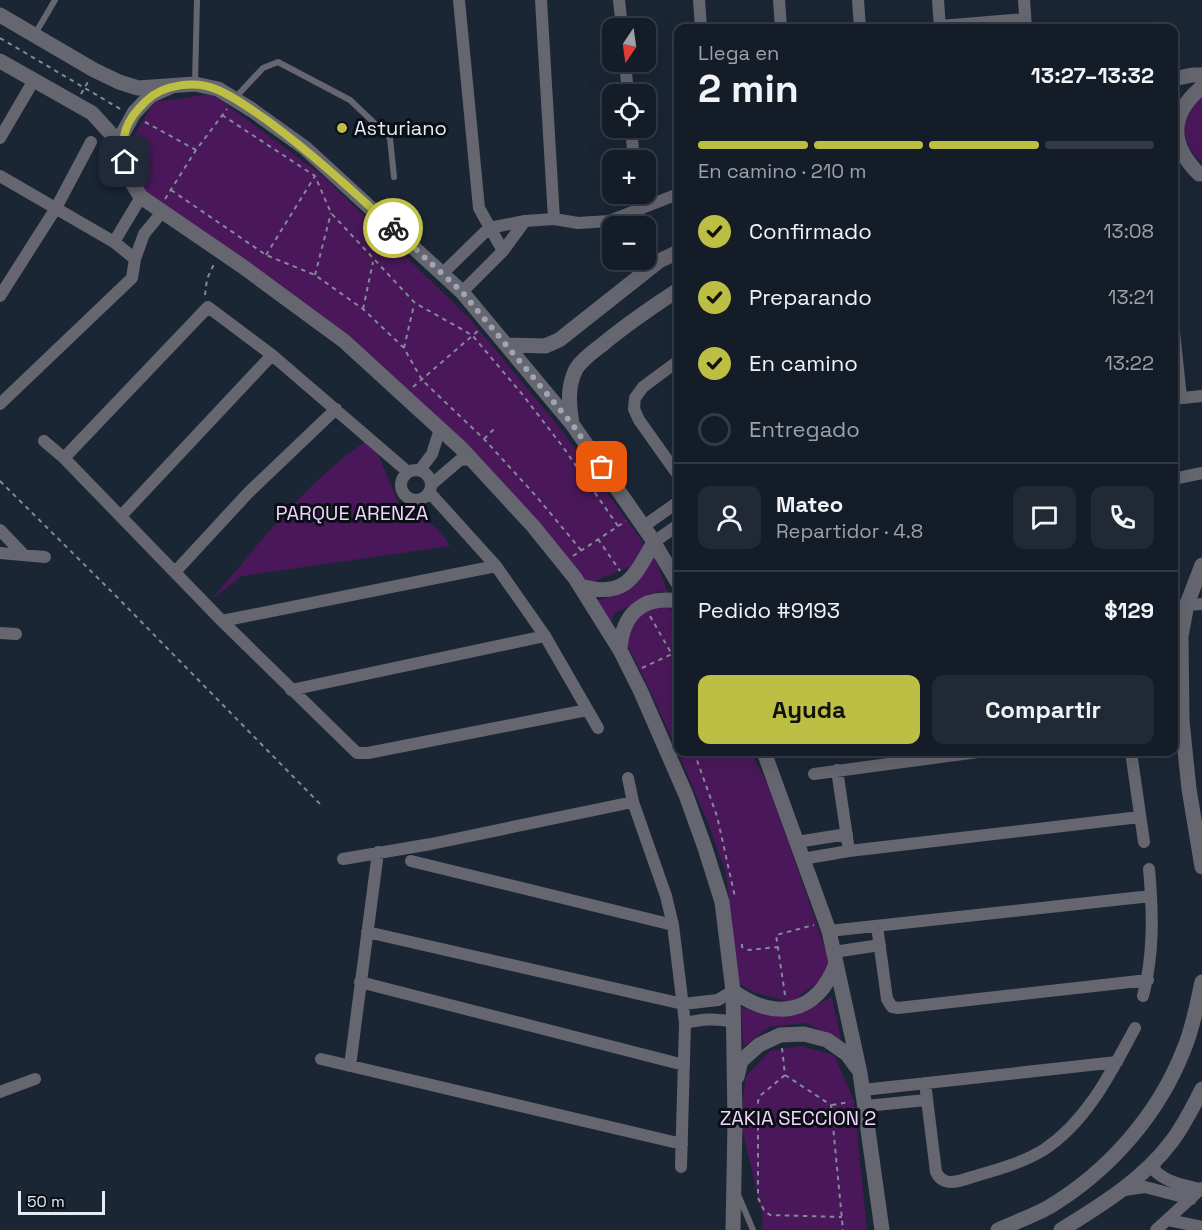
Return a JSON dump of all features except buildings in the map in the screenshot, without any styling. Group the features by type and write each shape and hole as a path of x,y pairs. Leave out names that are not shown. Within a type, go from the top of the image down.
{"street":[{"path":"459,0 479,208 503,251"},
{"path":"542,0 554,219"},
{"path":"619,0 621,18"},
{"path":"699,0 701,24"},
{"path":"779,0 781,24"},
{"path":"858,0 861,24"},
{"path":"938,0 940,24"},
{"path":"1024,0 1025,24"},
{"path":"0,15 94,70 119,82 138,88 195,84 218,89 252,110 304,148 462,292 572,424 640,521 674,576"},
{"path":"0,60 92,114 122,146"},
{"path":"1178,78 1202,75"},
{"path":"0,138 34,80"},
{"path":"172,87 150,96 132,116 123,133 122,146 128,177 141,197 221,251 344,341 440,429 533,526 580,586 620,650 686,795 722,902 733,991 733,1230"},
{"path":"1178,121 1188,100 1202,87"},
{"path":"1178,138 1187,162 1200,175"},
{"path":"0,296 56,208 91,142"},
{"path":"1178,167 1200,175"},
{"path":"0,176 114,242 135,259"},
{"path":"443,273 489,228 525,221 554,219 578,223 609,221 674,196"},
{"path":"114,242 141,197"},
{"path":"638,204 638,210"},
{"path":"0,404 132,278 135,259 144,234 161,210"},
{"path":"462,292 503,251 525,221"},
{"path":"507,345 545,346 559,340 659,261 674,254"},
{"path":"572,424 568,401 577,368 587,357 633,320 674,293"},
{"path":"64,458 208,308 272,355 414,471 426,472 431,488 496,566 545,636 598,728"},
{"path":"121,516 272,355"},
{"path":"674,364 643,387 635,398 634,409 639,420 674,466"},
{"path":"1178,398 1202,396"},
{"path":"175,572 248,493 336,409"},
{"path":"440,429 432,454 414,471 403,476 401,488 408,498 420,500 460,460 471,459"},
{"path":"44,441 64,458 222,621 357,753 368,753 587,710"},
{"path":"1178,479 1202,473"},
{"path":"640,521 674,504"},
{"path":"580,586 606,590 620,587 628,582 641,567 654,542 674,528"},
{"path":"0,530 24,555"},
{"path":"0,553 45,557"},
{"path":"1178,632 1202,565"},
{"path":"222,621 496,566"},
{"path":"620,650 623,630 631,616 643,604 654,601 674,601"},
{"path":"0,633 16,634"},
{"path":"291,690 545,636"},
{"path":"1178,652 1189,789 1202,867"},
{"path":"765,756 829,931 866,1106 882,1223 891,1230"},
{"path":"814,774 948,756"},
{"path":"1132,756 1144,842"},
{"path":"837,771 849,851"},
{"path":"628,778 633,802 666,896 673,925 685,1023 681,1167"},
{"path":"343,859 431,844 633,802"},
{"path":"802,859 849,851 1140,817"},
{"path":"797,842 847,834"},
{"path":"427,865 431,844"},
{"path":"350,1066 378,852"},
{"path":"411,861 673,925"},
{"path":"1143,996 1148,980 1153,934 1149,869"},
{"path":"829,931 1151,896"},
{"path":"877,926 887,999 892,1007 1148,980"},
{"path":"367,932 683,1004 717,1000 733,991"},
{"path":"835,958 880,945"},
{"path":"733,991 748,1002 766,1009 787,1009 802,1005 818,995 830,981 835,958"},
{"path":"360,982 684,1065"},
{"path":"999,1230 1048,1207 1097,1173 1134,1135 1161,1095 1184,1051 1202,982"},
{"path":"685,1023 706,1018 734,1023"},
{"path":"925,1083 936,1172 939,1178 946,1182 960,1181 1017,1163 1045,1149 1077,1120 1100,1092 1135,1028"},
{"path":"734,1085 741,1061 759,1045 780,1035 804,1034 827,1040 847,1054 860,1073"},
{"path":"321,1059 682,1144"},
{"path":"863,1090 1117,1062"},
{"path":"0,1092 35,1079"},
{"path":"1061,1230 1120,1191 1154,1161 1172,1141 1202,1089"},
{"path":"866,1106 926,1100"},
{"path":"1154,1161 1155,1171 1163,1178 1173,1183 1201,1188"},
{"path":"1120,1191 1145,1187 1191,1199"},
{"path":"1156,1230 1201,1188"},
{"path":"1168,1220 1202,1227"}],"lane":[{"path":"35,34 55,0"},
{"path":"195,84 197,0"},
{"path":"234,99 263,68 278,62 350,100 390,138 394,177"},
{"path":"734,1185 753,1230"}],"path":[{"path":"0,38 132,116 196,150"},
{"path":"161,210 196,150 234,99"},
{"path":"222,115 315,176 331,213 415,303 472,335 549,429 618,526"},
{"path":"266,255 315,176"},
{"path":"171,190 266,255 315,275 363,309 404,348 422,380 484,438 581,550"},
{"path":"315,275 331,213"},
{"path":"208,308 204,294 207,279 221,251"},
{"path":"363,309 373,260"},
{"path":"404,348 415,303"},
{"path":"404,396 488,323"},
{"path":"484,438 494,429"},
{"path":"0,481 322,806"},
{"path":"563,563 618,526 640,521"},
{"path":"598,539 628,582"},
{"path":"643,604 674,658"},
{"path":"631,673 672,654"},
{"path":"695,756 717,816 735,897"},
{"path":"787,1009 776,935 807,927"},
{"path":"741,940 742,947 749,950 778,947"},
{"path":"780,1035 785,1075 831,1105 849,1102"},
{"path":"785,1075 760,1095 758,1101 758,1198 764,1210 770,1215 842,1217"},
{"path":"831,1105 843,1230"}],"green space":[{"path":"1202,93 1202,162 1188,145 1184,130 1189,108"},
{"path":"212,94 323,176 470,319 560,428 642,541 644,554 637,564 587,584 345,333 146,195 130,142 154,102"},
{"name":"PARQUE ARENZA","path":"368,440 374,445 400,507 429,522 450,546 242,576 212,599 304,494 345,456"},
{"path":"651,547 668,593 660,591 615,613 610,623 592,602 632,585 644,570"},
{"path":"663,605 674,611 674,743 625,641 635,617"},
{"path":"679,756 753,756 770,789 830,963 822,979 792,1002 756,993 739,984 726,873"},
{"path":"832,997 841,1040 806,1023 769,1027 743,1047 741,1007 767,1014 788,1015 808,1009"},
{"name":"ZAKIA SECCION 2","path":"801,1046 834,1055 854,1101 867,1230 762,1230 763,1217 740,1120 746,1076 770,1051"}],"way so far":[{"path":"393,228 462,292 572,424 602,467"}],"place":[{"name":"Asturiano","path":"342,128"}],"route":[{"path":"125,162 122,146 123,133 134,113 150,96 172,87 195,84 218,89 252,110 304,148 393,228"}]}
